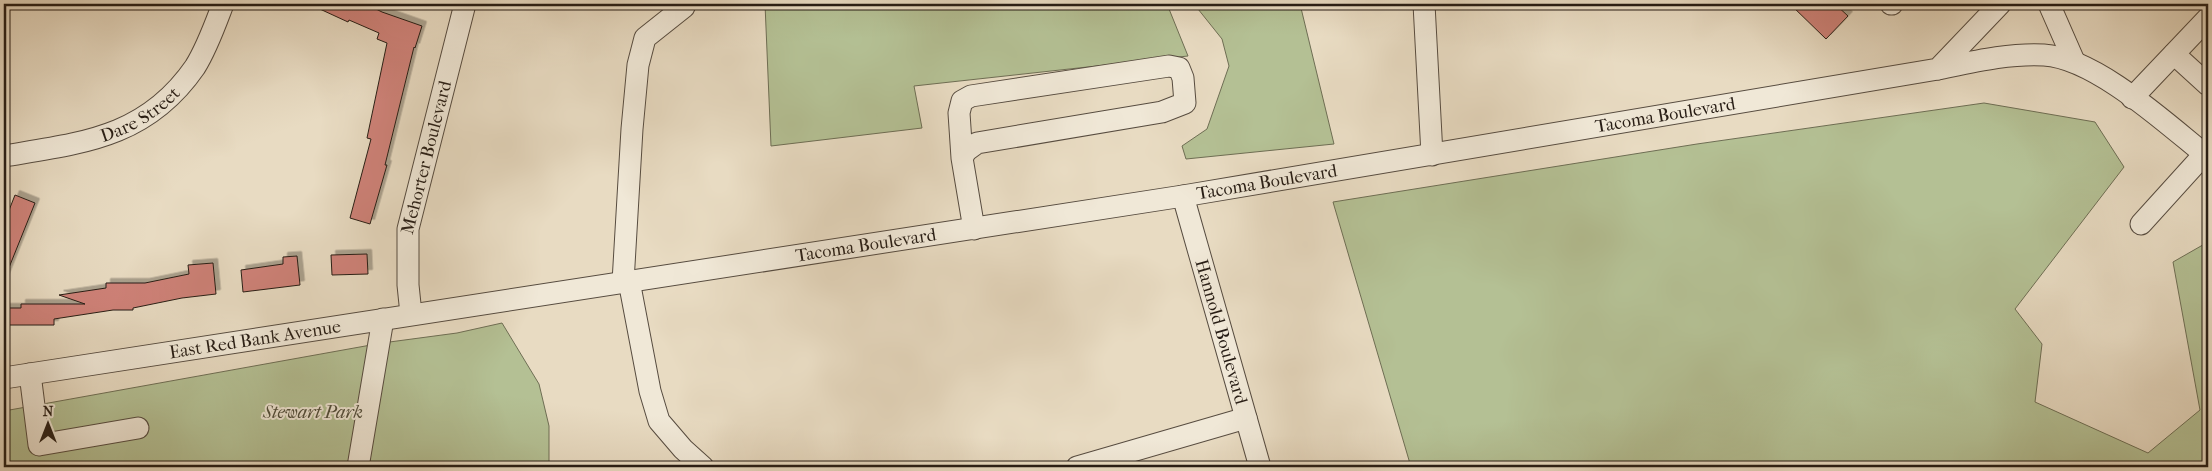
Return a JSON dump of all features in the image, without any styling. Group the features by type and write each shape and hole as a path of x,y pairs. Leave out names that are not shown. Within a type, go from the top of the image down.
{"street":[{"name":"Dare Street","path":"4,156 84,143 114,133 142,119 159,107 176,91 195,66 211,36 223,4"},
{"name":"Mehorter Boulevard","path":"411,314 408,285 408,229 464,4"},
{"path":"685,4 684,7 645,38 638,65 631,138 626,282 650,391 659,421 683,449 703,467"},
{"path":"1424,4 1432,155"},
{"path":"1938,69 2000,4"},
{"path":"2049,4 2074,61"},
{"path":"2132,98 2208,18"},
{"path":"2174,54 2207,82"},
{"name":"Tacoma Boulevard","path":"506,300 1183,196 2013,57 2045,55 2074,61 2098,74 2207,154"},
{"path":"962,158 966,151 977,143 1162,112 1176,108 1185,103 1183,78 1179,68 1169,66 971,96 962,101 960,112 962,158 974,229"},
{"path":"2141,224 2207,154"},
{"name":"Hannold Boulevard","path":"1183,196 1260,467"},
{"name":"East Red Bank Avenue","path":"4,378 506,300"},
{"path":"358,467 383,318"},
{"path":"30,374 39,444 138,428"},
{"path":"1077,467 1246,418"}],"green space":[{"path":"765,4 1167,4 1188,56 914,86 922,128 771,146"},
{"path":"1194,4 1300,4 1334,144 1186,159 1182,146 1207,129 1229,66 1222,39"},
{"path":"1984,103 2095,122 2124,167 2015,309 2042,344 2035,402 2148,453 2200,410 2173,262 2208,242 2208,467 1411,467 1333,202 1697,144"},
{"name":"Stewart Park","path":"502,323 539,384 549,426 549,467 4,467 4,411 382,343 457,333"}],"building":[{"path":"309,4 366,4 382,12 422,26 414,47 385,165 387,165 370,224 350,218 371,139 367,138 387,43 377,39 379,33 349,20 348,22"},
{"path":"1790,4 1835,4 1848,16 1826,39"},
{"path":"15,195 35,203 4,280 4,223"},
{"path":"367,254 368,274 332,275 331,255"},
{"path":"297,256 300,285 243,292 241,270 283,264 283,257"},
{"path":"213,263 216,294 182,298 133,308 133,310 113,310 54,319 54,325 4,325 4,308 21,308 21,304 85,304 59,295 106,288 106,283 145,283 189,274 188,265"}]}
